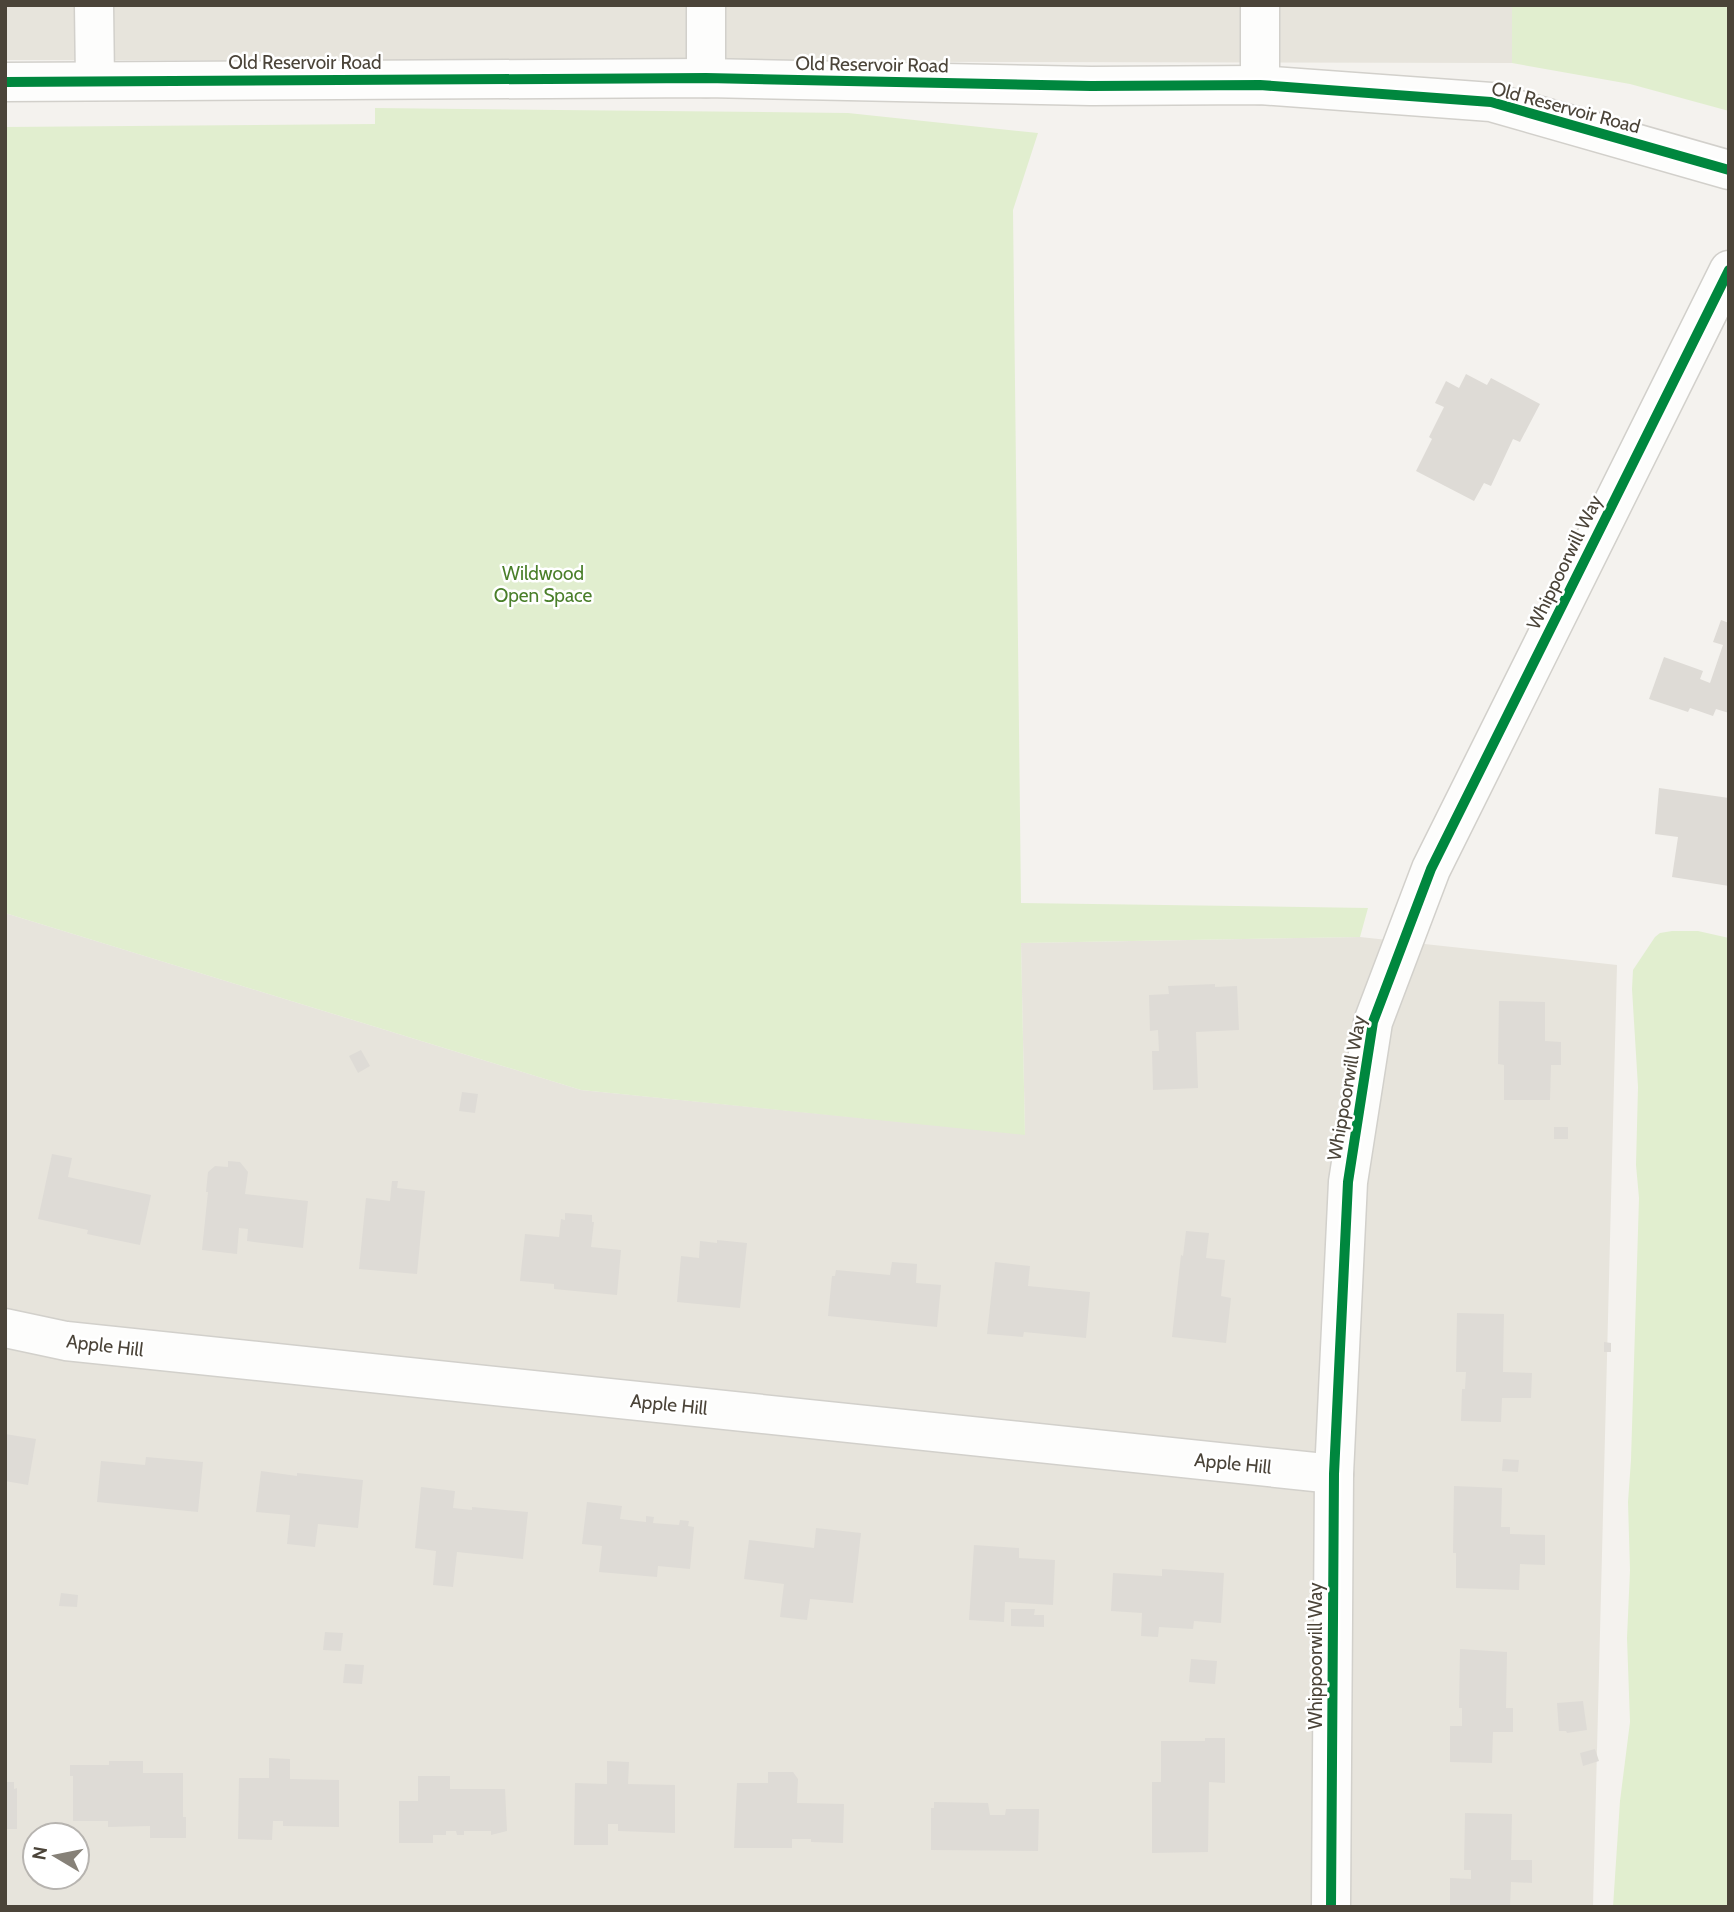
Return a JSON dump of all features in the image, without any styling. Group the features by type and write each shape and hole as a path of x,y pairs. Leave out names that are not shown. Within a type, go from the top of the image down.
{"street":[{"path":"94,5 95,81"},
{"path":"706,5 706,78"},
{"path":"1260,5 1260,85"},
{"name":"Old Reservoir Road","path":"5,82 706,78 1091,86 1260,85 1491,102 1729,170"},
{"name":"Whippoorwill Way","path":"1331,1907 1334,1474 1348,1182 1373,1022 1431,869 1729,270"},
{"name":"Apple Hill","path":"5,1328 66,1341 1334,1474"}],"shaded area":[{"path":"5,5 1512,5 1512,63 5,60"},
{"path":"5,913 581,1090 1025,1134 1021,943 1360,937 1617,965 1593,1907 5,1907"}],"green space":[{"path":"1512,5 1729,5 1729,111 1630,84 1512,63"},
{"name":"Wildwood Open Space","path":"375,108 848,113 1038,133 1013,210 1021,903 1368,908 1360,937 1021,943 1025,1135 581,1090 5,913 5,127 375,124"},
{"path":"1698,931 1729,938 1729,1907 1613,1907 1620,1801 1630,1722 1627,1638 1630,1570 1628,1502 1639,1198 1636,1165 1638,1087 1633,970 1655,937 1660,933"}],"building":[{"path":"1466,374 1487,385 1491,378 1540,404 1520,442 1513,439 1491,486 1484,483 1474,501 1416,471 1444,407 1435,403 1446,381 1459,388"},
{"path":"1721,620 1729,623 1729,713 1716,709 1713,716 1690,708 1688,712 1649,699 1664,657 1703,671 1700,679 1710,683 1723,645 1713,642"},
{"path":"1659,788 1729,798 1729,886 1672,877 1678,837 1655,834"},
{"path":"1215,984 1215,987 1237,986 1239,1030 1196,1032 1198,1088 1153,1090 1152,1051 1159,1051 1158,1030 1150,1031 1149,995 1169,994 1168,986"},
{"path":"1499,1001 1545,1002 1545,1041 1561,1042 1561,1065 1551,1065 1550,1100 1504,1100 1504,1065 1498,1064"},
{"path":"361,1050 370,1066 358,1073 349,1056"},
{"path":"462,1092 478,1094 475,1113 459,1111"},
{"path":"1554,1127 1568,1127 1568,1139 1554,1139"},
{"path":"52,1154 72,1158 68,1177 151,1195 140,1245 87,1234 88,1230 38,1219"},
{"path":"228,1161 240,1162 248,1172 245,1194 308,1201 303,1248 247,1241 248,1229 239,1228 237,1254 202,1250 208,1172 215,1166 228,1167"},
{"path":"392,1181 398,1181 397,1188 425,1191 417,1274 359,1269 366,1198 390,1201"},
{"path":"565,1213 592,1215 594,1222 591,1247 621,1250 617,1295 554,1289 554,1284 520,1281 525,1234 559,1237 561,1219 565,1220"},
{"path":"1186,1231 1209,1233 1206,1258 1225,1260 1221,1296 1231,1298 1226,1343 1172,1337"},
{"path":"717,1240 747,1243 740,1308 677,1302 681,1256 699,1258 700,1241 717,1243"},
{"path":"892,1262 917,1264 916,1283 941,1285 937,1327 828,1316 832,1276 835,1276 836,1270 890,1275"},
{"path":"995,1262 1030,1266 1028,1286 1090,1292 1086,1338 1024,1332 1023,1337 987,1334"},
{"path":"1457,1313 1504,1314 1503,1372 1532,1373 1531,1398 1502,1398 1501,1422 1461,1421 1462,1389 1465,1389 1466,1372 1456,1372"},
{"path":"1604,1342 1611,1343 1611,1352 1604,1352"},
{"path":"5,1434 36,1439 28,1485 5,1481"},
{"path":"146,1457 203,1462 198,1512 97,1502 101,1461 145,1465"},
{"path":"1503,1459 1519,1460 1518,1472 1502,1471"},
{"path":"261,1471 363,1480 358,1528 318,1524 315,1547 287,1544 290,1515 256,1512"},
{"path":"1454,1486 1502,1488 1501,1527 1510,1527 1510,1534 1545,1535 1545,1565 1520,1564 1519,1590 1456,1588 1456,1553 1453,1553"},
{"path":"421,1487 455,1491 453,1508 528,1512 523,1559 457,1552 453,1587 433,1585 436,1551 415,1548"},
{"path":"587,1502 622,1506 620,1519 646,1522 646,1516 654,1517 653,1523 679,1525 680,1520 689,1521 688,1526 694,1527 690,1569 658,1566 657,1577 599,1572 602,1546 582,1544"},
{"path":"816,1528 861,1533 853,1603 810,1599 807,1620 780,1617 784,1584 744,1579 749,1540 814,1548"},
{"path":"974,1545 1019,1548 1019,1558 1055,1560 1053,1605 1005,1602 1004,1622 969,1620"},
{"path":"1162,1569 1224,1573 1221,1623 1194,1621 1193,1629 1159,1627 1158,1637 1141,1636 1142,1613 1111,1611 1113,1573 1162,1576"},
{"path":"61,1593 78,1595 77,1607 59,1606"},
{"path":"1011,1609 1035,1609 1034,1615 1044,1615 1044,1627 1011,1626"},
{"path":"325,1632 343,1633 341,1651 323,1650"},
{"path":"1460,1649 1507,1652 1506,1708 1513,1708 1513,1732 1493,1732 1492,1763 1450,1762 1450,1726 1462,1726 1462,1708 1459,1708"},
{"path":"1191,1659 1217,1661 1215,1684 1189,1682"},
{"path":"345,1664 364,1665 362,1684 343,1683"},
{"path":"1583,1701 1587,1730 1567,1733 1559,1731 1557,1703"},
{"path":"1205,1738 1225,1738 1225,1783 1209,1782 1208,1852 1152,1853 1152,1782 1161,1782 1161,1741 1205,1741"},
{"path":"1595,1749 1599,1761 1583,1766 1580,1753"},
{"path":"269,1758 290,1759 290,1779 339,1780 339,1827 283,1826 283,1821 273,1821 272,1840 238,1839 239,1778 269,1778"},
{"path":"109,1761 143,1761 143,1773 183,1773 186,1838 150,1838 150,1826 108,1827 108,1821 73,1821 73,1776 70,1776 70,1765 109,1765"},
{"path":"607,1761 629,1762 628,1784 675,1785 675,1833 618,1831 618,1824 608,1824 608,1845 574,1845 575,1783 607,1784"},
{"path":"768,1772 793,1772 798,1779 797,1803 844,1804 843,1843 792,1839 792,1848 734,1848 737,1783 768,1783"},
{"path":"418,1776 450,1776 450,1789 505,1789 507,1831 491,1835 491,1831 464,1831 464,1835 457,1835 456,1831 446,1831 446,1835 433,1835 433,1843 399,1843 399,1801 418,1801"},
{"path":"5,1782 14,1782 14,1789 17,1788 17,1829 5,1829"},
{"path":"934,1802 988,1803 990,1815 1005,1815 1006,1809 1039,1809 1038,1851 931,1850 931,1808 934,1808"},
{"path":"1465,1813 1512,1814 1511,1860 1532,1860 1532,1883 1511,1882 1510,1907 1450,1907 1450,1878 1471,1879 1471,1870 1464,1870"}],"cycle path":[{"path":"5,82 706,78 1091,86 1260,85 1491,102 1729,170"},
{"path":"1331,1907 1334,1474 1348,1182 1373,1022 1431,869 1729,270"}]}
